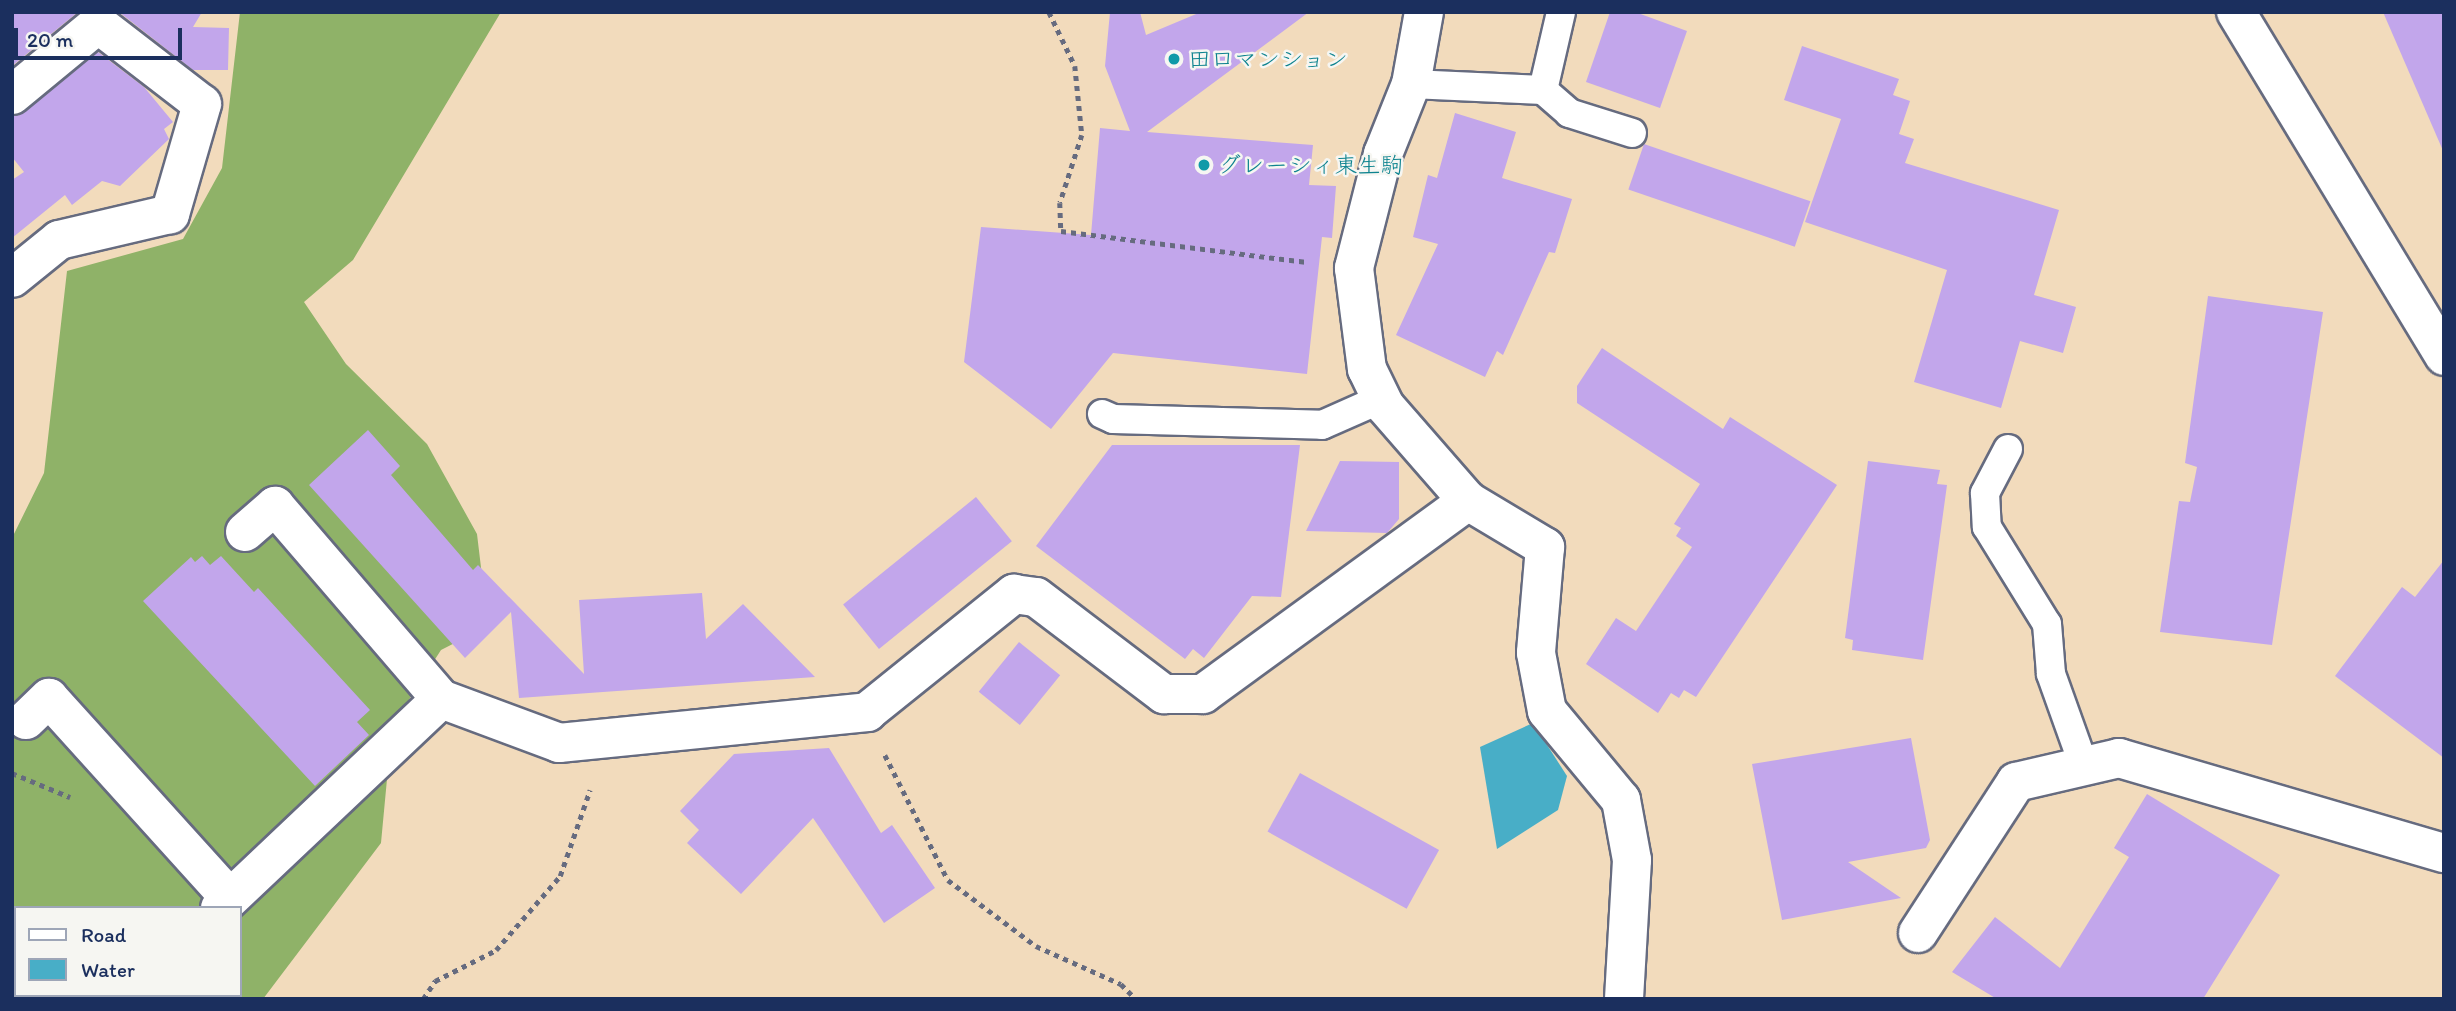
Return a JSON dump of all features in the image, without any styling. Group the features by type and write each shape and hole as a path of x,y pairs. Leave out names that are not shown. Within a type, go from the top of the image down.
{"street":[{"path":"1424,12 1411,84 1383,154 1354,268 1367,369 1381,400 1468,501 1545,547 1536,653 1548,711 1621,800 1632,860 1624,999"},
{"path":"2236,12 2444,356"},
{"path":"12,95 98,24 202,104 170,214 59,240 12,278"},
{"path":"246,532 275,506 441,699 559,743 867,712 1014,594 1037,597 1164,694 1203,694 1468,501"},
{"path":"26,720 49,698 224,902 441,699"},
{"path":"1918,933 2016,782 2119,758 2444,853"}],"lane":[{"path":"1543,90 1561,12"},
{"path":"1411,84 1543,90 1569,113 1632,133"},
{"path":"1102,414 1113,419 1322,425 1381,400"},
{"path":"2008,449 1985,493 1987,527 2047,624 2051,674 2084,766"}],"path":[{"path":"1049,12 1076,66 1082,135 1060,202 1060,232 1354,268"},
{"path":"867,712 948,880 1035,946 1121,984 1136,999"},
{"path":"423,999 435,981 496,950 560,876 590,793 600,739"}],"green space":[{"path":"240,12 501,12 353,260 304,302 346,364 427,444 477,534 488,626 441,650 392,726 381,843 263,999 12,999 12,538 44,473 67,271 183,239 222,168"}],"water":[{"path":"1533,723 1567,776 1558,810 1497,849 1480,747"}],"building":[{"path":"12,12 78,12 12,66"},
{"path":"119,12 202,12 193,27 229,28 228,70 193,70"},
{"path":"1110,12 1140,12 1146,35 1201,12 1309,12 1147,132 1313,145 1309,185 1336,186 1332,238 1322,237 1307,374 1113,353 1051,429 964,362 981,227 1091,235 1100,128 1130,131 1105,66"},
{"path":"1610,12 1635,12 1687,31 1660,108 1586,82"},
{"path":"2383,12 2444,12 2444,153"},
{"path":"1802,46 1899,79 1893,95 1910,101 1899,134 1914,139 1905,163 2059,210 2034,295 2076,307 2063,353 2020,341 2001,408 1914,382 1947,270 1805,222 1841,119 1784,100"},
{"path":"98,52 144,87 173,122 164,129 169,139 120,186 102,181 72,205 65,195 12,238 12,180 24,172 12,157 12,116"},
{"path":"1455,113 1516,132 1502,178 1572,199 1555,253 1549,252 1503,355 1497,351 1485,377 1396,335 1438,244 1413,237 1428,175 1437,178"},
{"path":"1644,144 1810,201 1795,247 1628,189"},
{"path":"2208,296 2323,312 2272,645 2160,632 2179,501 2190,502 2197,467 2185,463"},
{"path":"1602,348 1723,429 1730,417 1837,485 1696,697 1684,690 1679,698 1671,693 1658,713 1586,664 1616,618 1636,631 1692,547 1676,536 1681,528 1674,524 1700,484 1577,403 1577,386"},
{"path":"368,430 400,466 391,475 473,570 478,565 584,674 579,600 702,593 706,639 743,604 815,677 519,698 511,612 465,658 309,485"},
{"path":"1112,445 1300,445 1281,597 1252,596 1204,658 1193,649 1185,659 1036,546"},
{"path":"1340,461 1399,462 1399,519 1387,533 1306,531"},
{"path":"1868,461 1940,470 1937,484 1947,485 1923,660 1852,650 1853,640 1845,638"},
{"path":"976,497 1012,541 879,649 843,605"},
{"path":"202,556 210,565 221,556 254,592 258,588 370,710 357,722 369,735 315,786 143,601 191,557 195,562"},
{"path":"2444,560 2444,758 2335,676 2402,587 2415,597"},
{"path":"1019,642 1060,675 1020,725 979,692"},
{"path":"1911,738 1930,840 1926,848 1848,862 1901,898 1782,920 1752,764"},
{"path":"829,748 881,833 892,825 935,888 884,923 813,818 741,894 687,843 699,830 680,811 734,754"},
{"path":"1300,773 1439,850 1407,909 1268,832"},
{"path":"2147,794 2280,875 2203,999 1997,999 1952,972 1995,917 2060,968 2129,857 2114,848"}],"place":[{"name":"田口マンション","path":"1174,59"},
{"name":"グレーシィ東生駒","path":"1204,165"}]}
